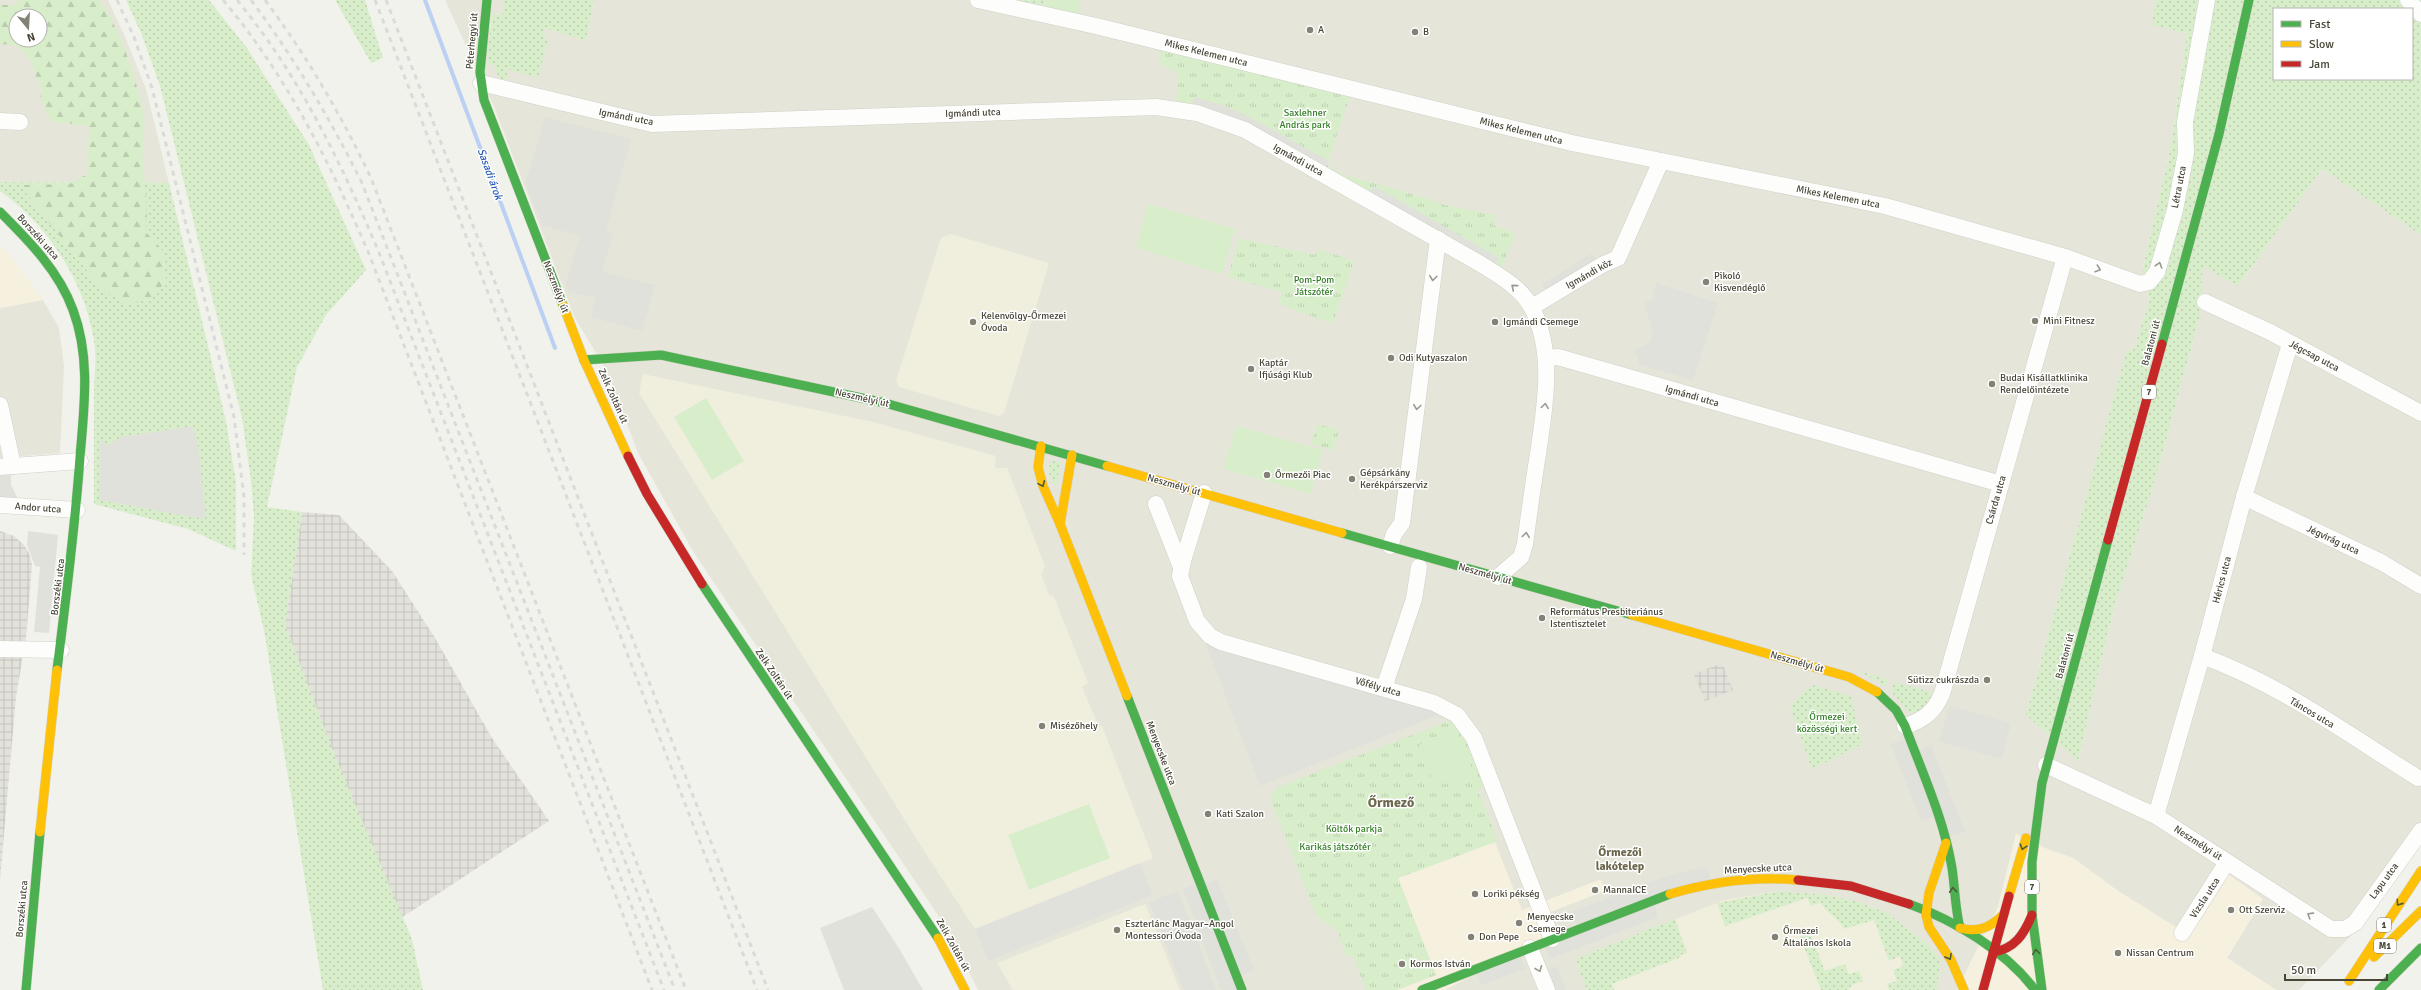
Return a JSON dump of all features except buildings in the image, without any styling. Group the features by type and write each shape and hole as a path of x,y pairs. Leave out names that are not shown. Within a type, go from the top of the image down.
{"street":[{"name":"Péterhegyi út","path":"481,83 481,54 487,0"},
{"name":"Mikes Kelemen utca","path":"978,0 1104,28 1572,143 1885,206 2065,257"},
{"name":"Létra utca","path":"2065,257 2140,284 2149,282 2156,272 2175,210 2179,191 2186,153 2184,122 2208,0"},
{"name":"Balatoni út","path":"2042,783 2201,200 2249,0"},
{"path":"2408,0 2421,14"},
{"name":"Igmándi utca","path":"481,83 652,124 1138,107 1162,107 1197,113 1245,130 1438,240 1515,287 1532,307 1540,329 1546,358 1564,359 2001,484"},
{"name":"Neszmélyi út","path":"481,83 484,100 584,360 661,355 885,403 1041,446 1849,677 1883,696 1896,710 1905,726 1938,815 1946,842 1952,868 1955,908 1960,928"},
{"path":"0,121 20,122"},
{"name":"Igmándi köz","path":"1532,307 1602,265 1618,258 1661,161"},
{"path":"2179,191 2201,200"},
{"name":"Borszéki utca","path":"0,212 38,250 50,266 75,313 84,350 86,378 77,510 50,734 26,990"},
{"path":"1390,546 1394,534 1402,523 1438,240"},
{"name":"Csárda utca","path":"1905,726 1928,715 1936,707 1942,694 2065,257"},
{"name":"Jégcsap utca","path":"2205,302 2270,332 2421,414"},
{"name":"Hérics utca","path":"2156,816 2202,656 2244,497 2290,344"},
{"path":"1528,586 1521,557 1525,544 1546,394 1546,358"},
{"name":"Zelk Zoltán út","path":"584,360 613,425 647,494 685,560 936,934 965,990"},
{"path":"0,405 7,466 80,461"},
{"name":"Menyecske utca","path":"1041,446 1037,467 1039,476 1060,524 1242,990"},
{"path":"1060,524 1072,456"},
{"path":"1096,472 1118,468"},
{"path":"1067,490 1078,481"},
{"name":"Vőfély utca","path":"1204,493 1182,567 1182,585 1197,621 1210,636 1221,642 1384,688 1451,710 1465,723 1474,738 1552,939"},
{"name":"Jégvirág utca","path":"2244,497 2381,562 2421,586"},
{"path":"1156,504 1182,567"},
{"name":"Andor utca","path":"0,505 77,510"},
{"path":"1498,577 1521,557"},
{"path":"1384,688 1414,599 1419,567"},
{"path":"0,649 61,650"},
{"name":"Táncos utca","path":"2202,656 2235,668 2305,707 2418,778"},
{"name":"Neszmélyi út","path":"2046,765 2156,816 2331,928 2345,929"},
{"name":"7","path":"1983,990 2042,783"},
{"name":"7","path":"2042,783 2032,862 2032,915 2042,990"},
{"name":"Lapu utca","path":"2345,929 2354,923 2421,831"},
{"path":"1946,842 1926,910 1930,927 1951,960 1964,990"},
{"name":"Vizsla utca","path":"2182,933 2228,862"},
{"name":"1","path":"2349,981 2421,871"},
{"name":"Menyecske utca","path":"1422,990 1448,985 1530,948 1659,898 1720,882 1773,878 1802,879 1840,884 1887,896 1926,910 1960,928 2018,970 2035,990"},
{"path":"1887,896 1930,927"},
{"name":"M1","path":"2340,990 2421,911"},
{"path":"1960,928 1978,931 1991,926 2004,914"},
{"path":"1993,952 2005,950 2019,941 2027,929 2032,915"},
{"path":"1530,948 1547,990"},
{"name":"M1","path":"2379,990 2421,948"}],"shaded area":[{"path":"0,0 108,0 126,39 146,89 169,183 0,182"},
{"path":"445,0 504,0 502,15 493,14 489,28 548,39 543,38 545,28 586,41 594,0 979,0 1042,14 1045,0 2156,0 2153,25 2187,33 2170,151 2141,276 2150,300 2133,351 2127,350 2026,715 2078,761 2112,615 2157,473 2200,315 2203,266 2239,285 2322,169 2421,235 2421,841 2365,921 2299,990 2276,990 2227,958 2263,899 2189,936 2118,891 2073,858 2049,850 2016,834 1998,907 1957,990 978,990 948,930 694,553 638,453 607,371 575,318 494,107"},
{"path":"1194,97 1226,106 1257,121 1329,161 1322,174 1190,112"},
{"path":"545,117 631,139 606,231 613,234 602,272 655,285 642,331 591,317 595,298 569,292 566,283 580,236 542,225 526,182"},
{"path":"1374,186 1499,258 1492,271 1367,199"},
{"name":"Kelenvölgy-Őrmezei Óvoda","path":"951,234 1049,263 1004,413 999,416 899,387 896,381 941,238"},
{"path":"0,245 12,258 43,300 0,308"},
{"path":"1591,254 1598,260 1550,296 1542,284"},
{"path":"1656,283 1718,303 1693,380 1640,365 1634,349 1649,343 1653,334 1644,303 1654,299 1653,295"},
{"path":"43,300 59,328 64,366 60,453 0,458 0,308"},
{"path":"643,374 873,422 996,456 995,468 1007,468 1045,566 1041,574 1049,595 1054,597 1088,683 1082,687 1099,727 1102,726 1153,858 975,929 926,854 639,393"},
{"path":"192,426 198,446 206,518 99,500 100,440 108,445 121,437"},
{"path":"11,473 11,485 19,501 0,500 0,474"},
{"path":"302,512 339,515 392,571 435,638 492,738 549,821 401,918 332,749 285,625"},
{"path":"0,531 14,536 24,545 29,553 32,565 26,638 16,697 0,880"},
{"path":"28,531 58,535 49,633 34,632 40,567 35,566 27,545"},
{"path":"1197,621 1210,636 1451,710 1260,786"},
{"path":"1722,663 1733,690 1705,701 1694,674"},
{"path":"1950,706 2011,723 2002,759 1939,741"},
{"path":"1909,737 1915,751 1931,745 1965,832 1945,838 1938,815 1921,821 1891,744"},
{"path":"2016,834 2049,850 2073,858 2118,891 2189,935 2228,874 2263,899 2227,958 2276,990 1957,990 1998,907"},
{"path":"1495,842 1522,910 1601,879 1605,891 1535,918 1543,938 1445,990 1397,990 1436,975 1398,878"},
{"path":"1140,863 1153,895 988,961 975,929"},
{"path":"1708,867 1711,884 1653,900 1658,917 1550,959 1544,942 1578,929 1572,912 1646,883 1677,873"},
{"path":"1217,879 1254,970 1237,977 1242,990 1221,990 1183,889 1199,883 1200,886"},
{"path":"1178,891 1216,990 1184,990 1149,902"},
{"name":"Őrmezei Általános Iskola","path":"1779,891 1827,895 1859,902 1889,914 1909,929 1940,965 1937,990 1587,990 1575,959 1724,900"},
{"name":"Eszterlánc Magyar–Angol Montessori Óvoda","path":"1145,904 1180,990 1013,990 997,963"},
{"path":"872,907 900,950 923,990 844,990 820,928"},
{"path":"1519,952 1525,969 1481,985 1475,969"},
{"path":"1557,966 1566,990 1547,990 1540,973"}],"green space":[{"path":"18,0 99,0 107,11 121,40 133,72 144,116 143,156 147,223 146,232 163,251 166,280 152,299 128,304 102,290 26,193 23,185 70,184 87,174 89,126 51,121 40,98 41,89 29,58 19,48 48,48 48,8 8,8 8,44 0,44 0,5 16,5"},
{"path":"126,0 209,0 247,48 309,145 366,270 326,315 297,367 267,507 302,512 285,625 332,749 412,939 423,990 323,990 264,630 251,575 254,516 251,481 242,418 160,86 141,33"},
{"path":"335,0 365,0 383,58 371,63"},
{"path":"504,0 594,0 586,41 545,28 544,38 548,39 538,78 508,69 507,80 499,78 494,65 487,63 492,14 502,15"},
{"path":"979,0 1045,0 1042,14"},
{"path":"1046,0 1081,0 1078,16 1044,8"},
{"path":"2156,0 2421,0 2421,235 2322,169 2238,286 2203,266 2200,315 2157,473 2112,615 2078,761 2026,715 2127,349 2133,351 2150,300 2141,276 2170,151 2187,33 2152,25"},
{"name":"Saxlehner András park","path":"1160,47 1351,93 1327,165 1344,175 1400,190 1445,205 1496,215 1493,225 1516,234 1500,271 1182,105 1176,99 1178,82 1176,72 1159,62"},
{"path":"0,182 169,183 226,421 236,482 236,551 188,529 94,504 95,353 89,319 82,297 62,257 34,220 0,191"},
{"path":"1149,204 1235,229 1222,274 1136,248"},
{"name":"Pom-Pom Játszótér","path":"1239,238 1315,255 1318,249 1354,261 1333,324 1279,304 1282,292 1228,277"},
{"path":"706,398 744,461 712,480 674,417"},
{"path":"1317,424 1339,430 1333,450 1311,444"},
{"path":"1236,426 1323,450 1311,494 1224,469"},
{"path":"1053,461 1061,462 1056,486 1052,483 1048,468"},
{"path":"1856,670 1888,680 1886,686"},
{"path":"1894,682 1934,693 1931,702 1916,713 1907,711 1891,691"},
{"name":"Őrmezei közösségi kert","path":"1812,685 1851,696 1862,744 1812,769 1790,706"},
{"name":"Költők parkja","path":"1451,720 1460,724 1488,785 1478,790 1498,841 1398,878 1436,975 1397,990 1366,990 1352,954 1346,957 1338,932 1316,915 1271,801 1273,792 1278,787"},
{"path":"1457,731 1473,773 1435,787 1419,745"},
{"path":"1089,804 1110,858 1029,890 1008,835"},
{"path":"1779,891 1827,895 1859,902 1889,914 1928,945 1938,957 1940,965 1937,990 1889,990 1887,984 1897,981 1893,970 1903,966 1900,956 1889,961 1874,920 1844,929 1821,903 1811,906 1807,898 1725,926 1717,903"},
{"path":"1675,919 1687,953 1680,955 1681,957 1612,984 1614,990 1587,990 1575,959"},
{"path":"1809,931 1825,971 1845,964 1849,974 1859,971 1863,981 1852,985 1848,990 1821,990 1799,934"}],"waterway":[{"name":"Sasadi árok","path":"425,0 555,348"}],"railway":[{"path":"117,0 134,37 152,88 234,417 244,497 244,555"},
{"path":"223,0 267,59 305,121 339,187 369,254 652,990"},
{"path":"237,0 280,58 299,89 333,152 364,217 664,990"},
{"path":"251,0 297,66 311,89 362,183 675,990"},
{"path":"265,0 309,64 348,131 371,178 686,990"},
{"path":"375,0 757,990"},
{"path":"386,0 768,990"}],"traffic: fast":[{"path":"487,0 480,72 484,100 563,305"},
{"path":"2162,344 2219,134 2249,0"},
{"path":"0,212 32,245 60,282 73,310 79,328 82,346 85,383 83,420 73,537 57,670"},
{"path":"584,360 661,355 885,403 1107,466"},
{"path":"1342,533 1632,615"},
{"path":"2042,990 2032,915 2032,862 2042,783 2108,540"},
{"path":"702,584 938,938"},
{"path":"1877,692 1896,710 1905,726 1932,796 1944,832 1952,868 1960,928"},
{"path":"1127,696 1242,990"},
{"path":"26,990 40,832"},
{"path":"1422,990 1670,894"},
{"path":"1909,904 1944,919 1978,938 2009,962 2035,990"},
{"path":"2379,990 2421,948"}],"traffic: slow":[{"path":"563,305 584,360 628,456"},
{"path":"1041,446 1038,467 1043,486 1060,524 1127,696"},
{"path":"1060,524 1072,455"},
{"path":"1107,466 1342,533"},
{"path":"1632,615 1849,677 1877,692"},
{"path":"40,832 57,670"},
{"path":"2009,896 2026,838"},
{"path":"1946,843 1929,893 1926,915 1929,927 1951,960 1964,990"},
{"path":"2349,981 2421,871"},
{"path":"1670,894 1701,886 1733,881 1766,879 1798,880"},
{"path":"2374,957 2421,911"},
{"path":"1960,928 1973,930 1984,928 2004,914"},
{"path":"938,938 965,990"}],"traffic: jam":[{"path":"2108,540 2162,344"},
{"path":"628,456 647,494 702,584"},
{"path":"1798,880 1851,886 1909,904"},
{"path":"1983,990 2009,896"},
{"path":"1993,952 2007,948 2018,940 2032,915"}],"place":[{"name":"A","path":"1310,30"},
{"name":"B","path":"1415,32"},
{"name":"Pikoló Kisvendéglő","path":"1706,282"},
{"name":"Mini Fitnesz","path":"2035,321"},
{"name":"Kelenvölgy-Őrmezei Óvoda","path":"973,322"},
{"name":"Igmándi Csemege","path":"1495,322"},
{"name":"Odi Kutyaszalon","path":"1391,358"},
{"name":"Kaptár Ifjúsági Klub","path":"1251,369"},
{"name":"Budai Kisállatklinika Rendelőintézete","path":"1992,384"},
{"name":"Őrmezői Piac","path":"1267,475"},
{"name":"Gépsárkány Kerékpárszerviz","path":"1352,479"},
{"name":"Református Presbiteriánus Istentisztelet","path":"1542,618"},
{"name":"Sütizz cukrászda","path":"1987,680"},
{"name":"Misézőhely","path":"1042,726"},
{"name":"Kati Szalon","path":"1208,814"},
{"name":"MannaICE","path":"1595,890"},
{"name":"Loriki pékség","path":"1475,894"},
{"name":"Ott Szerviz","path":"2231,910"},
{"name":"Menyecske Csemege","path":"1519,923"},
{"name":"Eszterlánc Magyar–Angol Montessori Óvoda","path":"1117,930"},
{"name":"Don Pepe","path":"1471,937"},
{"name":"Őrmezei Általános Iskola","path":"1775,937"},
{"name":"Nissan Centrum","path":"2118,953"},
{"name":"Kormos István","path":"1402,964"}],"district":[{"name":"Őrmező","path":"1391,802"},
{"name":"Őrmezői lakótelep","path":"1620,859"}],"park label":[{"name":"Karikás játszótér","path":"1335,847"}]}
